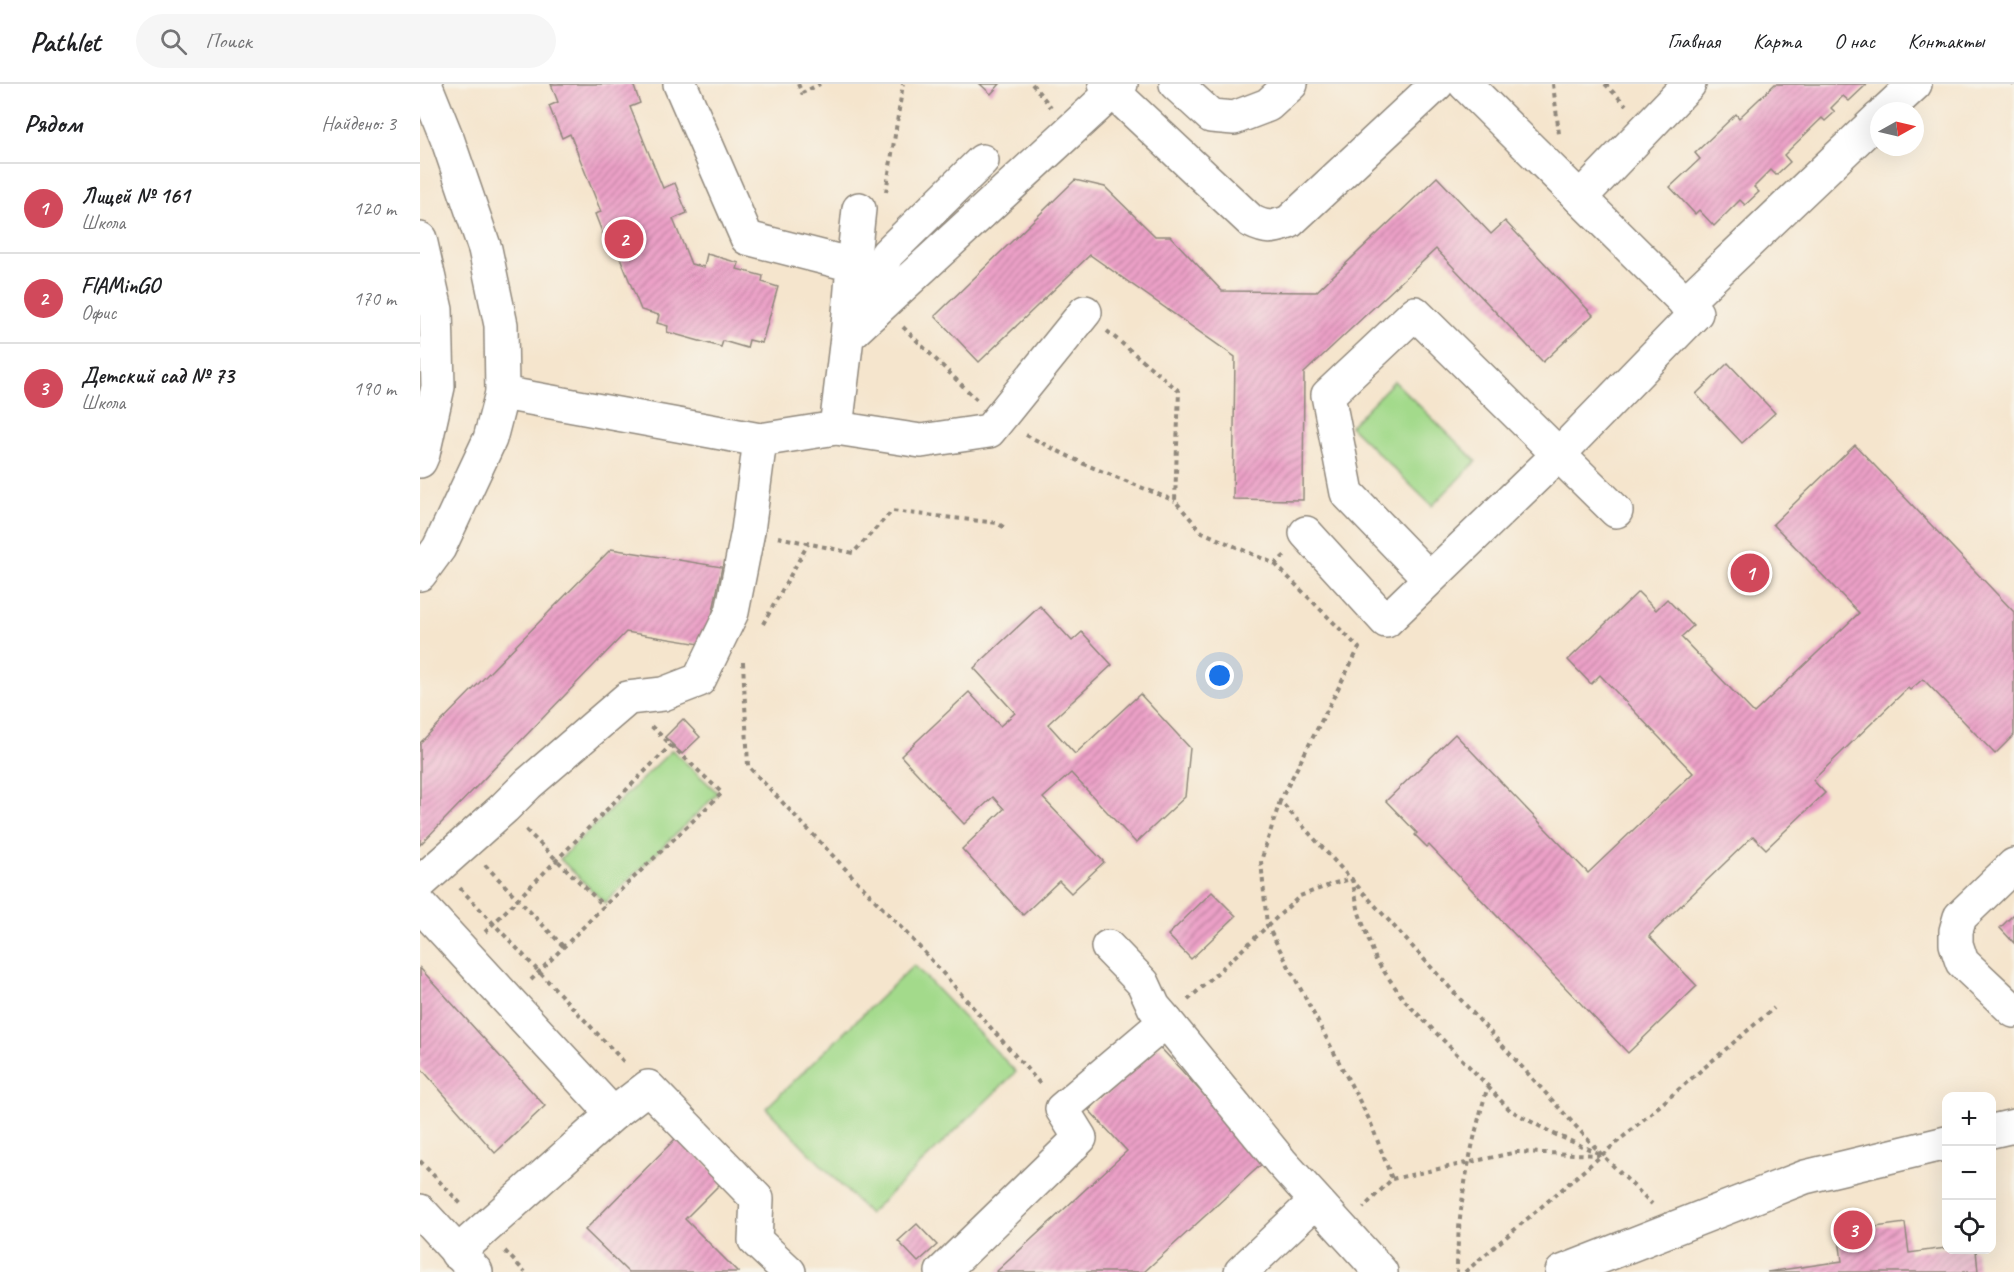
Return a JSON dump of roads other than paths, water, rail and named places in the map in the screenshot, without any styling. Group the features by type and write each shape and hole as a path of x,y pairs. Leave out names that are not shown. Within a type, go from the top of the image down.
{"street":[{"path":"420,574 439,548 485,448 502,393 501,325 485,249 448,141 424,84"},
{"path":"680,84 747,238 854,265"},
{"path":"1176,84 1211,116 1234,118 1268,105 1292,84"},
{"path":"847,337 1113,87 1251,221 1264,228 1289,222 1437,84"},
{"path":"1306,533 1386,621 1559,454 1696,314 1465,84"},
{"path":"1580,198 1689,84"},
{"path":"1896,102 1915,84"},
{"path":"1685,303 1870,127"},
{"path":"874,312 877,274 887,254 982,161"},
{"path":"836,428 854,265 872,202"},
{"path":"420,239 436,310 438,387 420,461"},
{"path":"502,393 760,440 836,428 921,441 989,431 1085,312"},
{"path":"1429,578 1347,493 1328,395 1415,313 1616,511"},
{"path":"430,874 528,784 628,698 663,694 699,680 732,612 748,531 760,440"},
{"path":"2014,865 1960,917 1956,931 1956,944 1962,962 2014,1011"},
{"path":"420,905 613,1114"},
{"path":"1108,947 1143,983 1154,1006 1281,1162 1381,1272"},
{"path":"942,1272 1080,1138 1062,1109 1166,1021"},
{"path":"420,1211 467,1262 613,1114 648,1086 757,1199 755,1240 789,1272"},
{"path":"1996,1130 2014,1126"},
{"path":"1562,1272 1805,1178 1942,1144"},
{"path":"1241,1272 1316,1201"}],"place":[{"name":"FlAMinGO","path":"624,239"},
{"name":"Лицей № 161","path":"1750,573"},
{"name":"Детский сад № 73","path":"1853,1230"}]}
